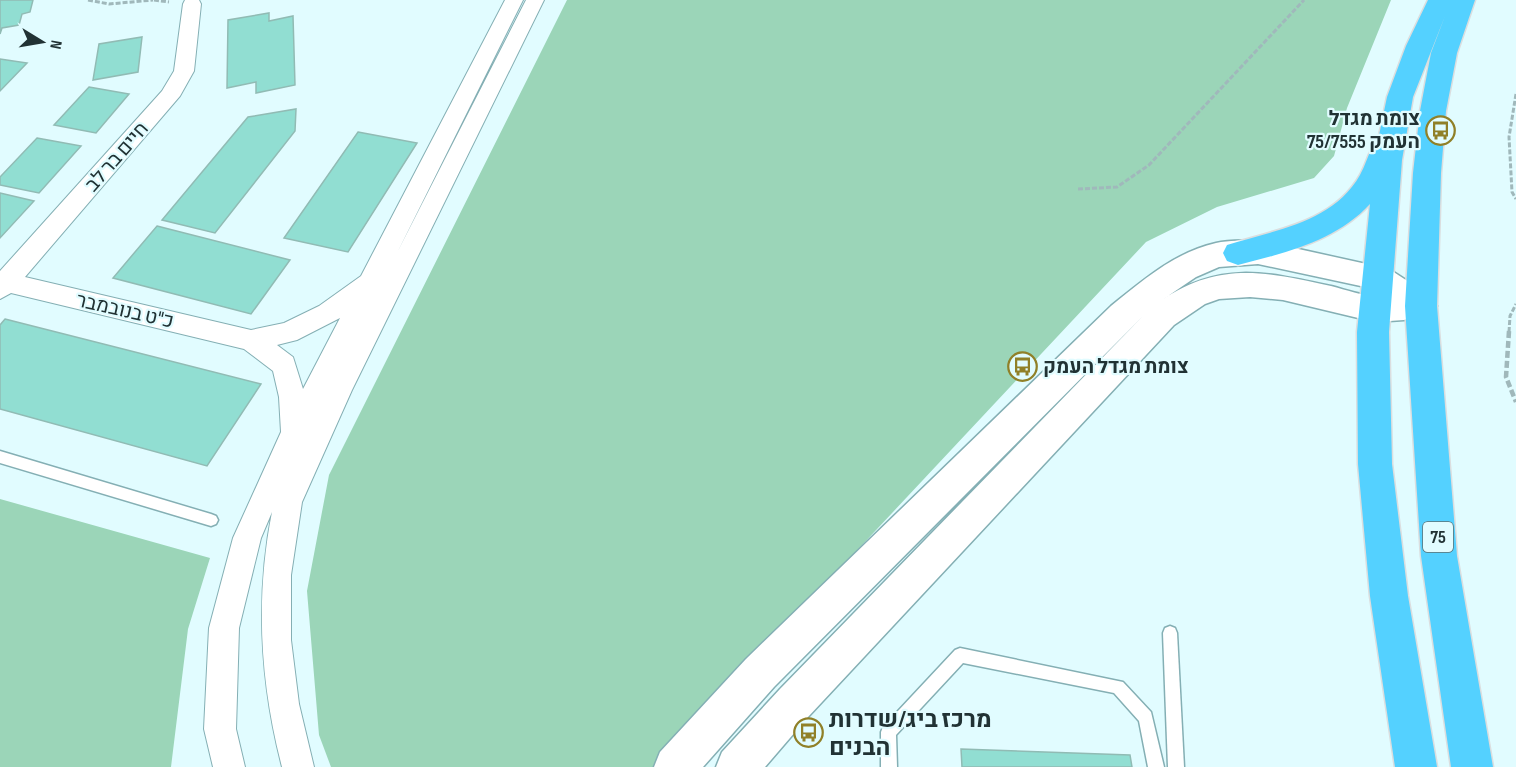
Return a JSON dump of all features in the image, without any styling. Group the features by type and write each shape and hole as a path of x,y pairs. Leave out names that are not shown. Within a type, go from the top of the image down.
{"highway":[{"path":"1416,767 1389,596 1375,464 1373,333 1388,160 1400,97 1419,46 1440,0"},
{"name":"75","path":"1463,0 1444,53 1433,111 1427,173 1421,306 1439,556 1472,767"},
{"path":"1238,253 1291,240 1328,222 1353,203 1370,183 1393,133"}],"main road":[{"path":"675,767 760,673 1122,315 1161,283 1185,268 1216,255 1258,252 1376,294 1421,306"},
{"path":"736,767 794,703 1163,316 1195,294 1219,287 1250,285 1376,294"}],"street":[{"path":"229,767 220,729 224,628 248,538 294,434 514,0"},
{"path":"298,767 289,737 278,676 274,618 277,562 286,509 298,478 352,363 477,120 535,0"},
{"name":"חיים בר לב","path":"2,284 170,96 184,70 192,4"},
{"name":"כ\"ט בנובמבר","path":"2,284 250,340 288,333 328,313 372,280"},
{"name":"כ\"ט בנובמבר","path":"250,340 284,365 292,397 294,434"}],"lane":[{"path":"0,457 211,520"},
{"path":"1170,633 1176,767"},
{"path":"889,767 888,732 960,655 1118,687 1146,717 1156,767"}],"path":[{"path":"88,0 92,3 108,4 153,0"},
{"path":"1078,189 1108,191 1125,184 1149,165 1304,0"},
{"path":"1516,94 1509,138 1512,192 1516,199"},
{"path":"1516,304 1510,316 1506,377 1516,402"}],"green space":[{"path":"567,0 1391,0 1347,108 1334,156 1314,178 1217,207 1146,242 654,767 331,767 319,735 307,591 329,475"},
{"path":"0,499 210,558 188,629 171,767 0,767"}],"building":[{"path":"0,0 33,0 30,12 22,14 19,25 2,28 0,34"},
{"path":"269,13 269,21 293,16 295,85 256,93 256,82 227,88 228,20"},
{"path":"142,37 138,72 93,80 99,44"},
{"path":"0,59 27,63 0,91"},
{"path":"89,87 129,94 96,133 54,125"},
{"path":"296,109 295,131 215,233 162,220 248,117"},
{"path":"358,132 417,143 348,252 284,238"},
{"path":"37,138 81,146 39,193 0,185 0,177"},
{"path":"0,193 34,201 0,238"},
{"path":"157,226 290,260 251,314 113,278"},
{"path":"5,319 261,384 207,466 0,409 0,325"},
{"path":"961,749 1130,755 1132,767 962,767"}],"place":[{"name":"צומת מגדל העמק 75/7555","path":"1441,131"},
{"name":"צומת מגדל העמק","path":"1022,367"},
{"name":"מרכז ביג/שדרות הבנים","path":"808,733"}]}
